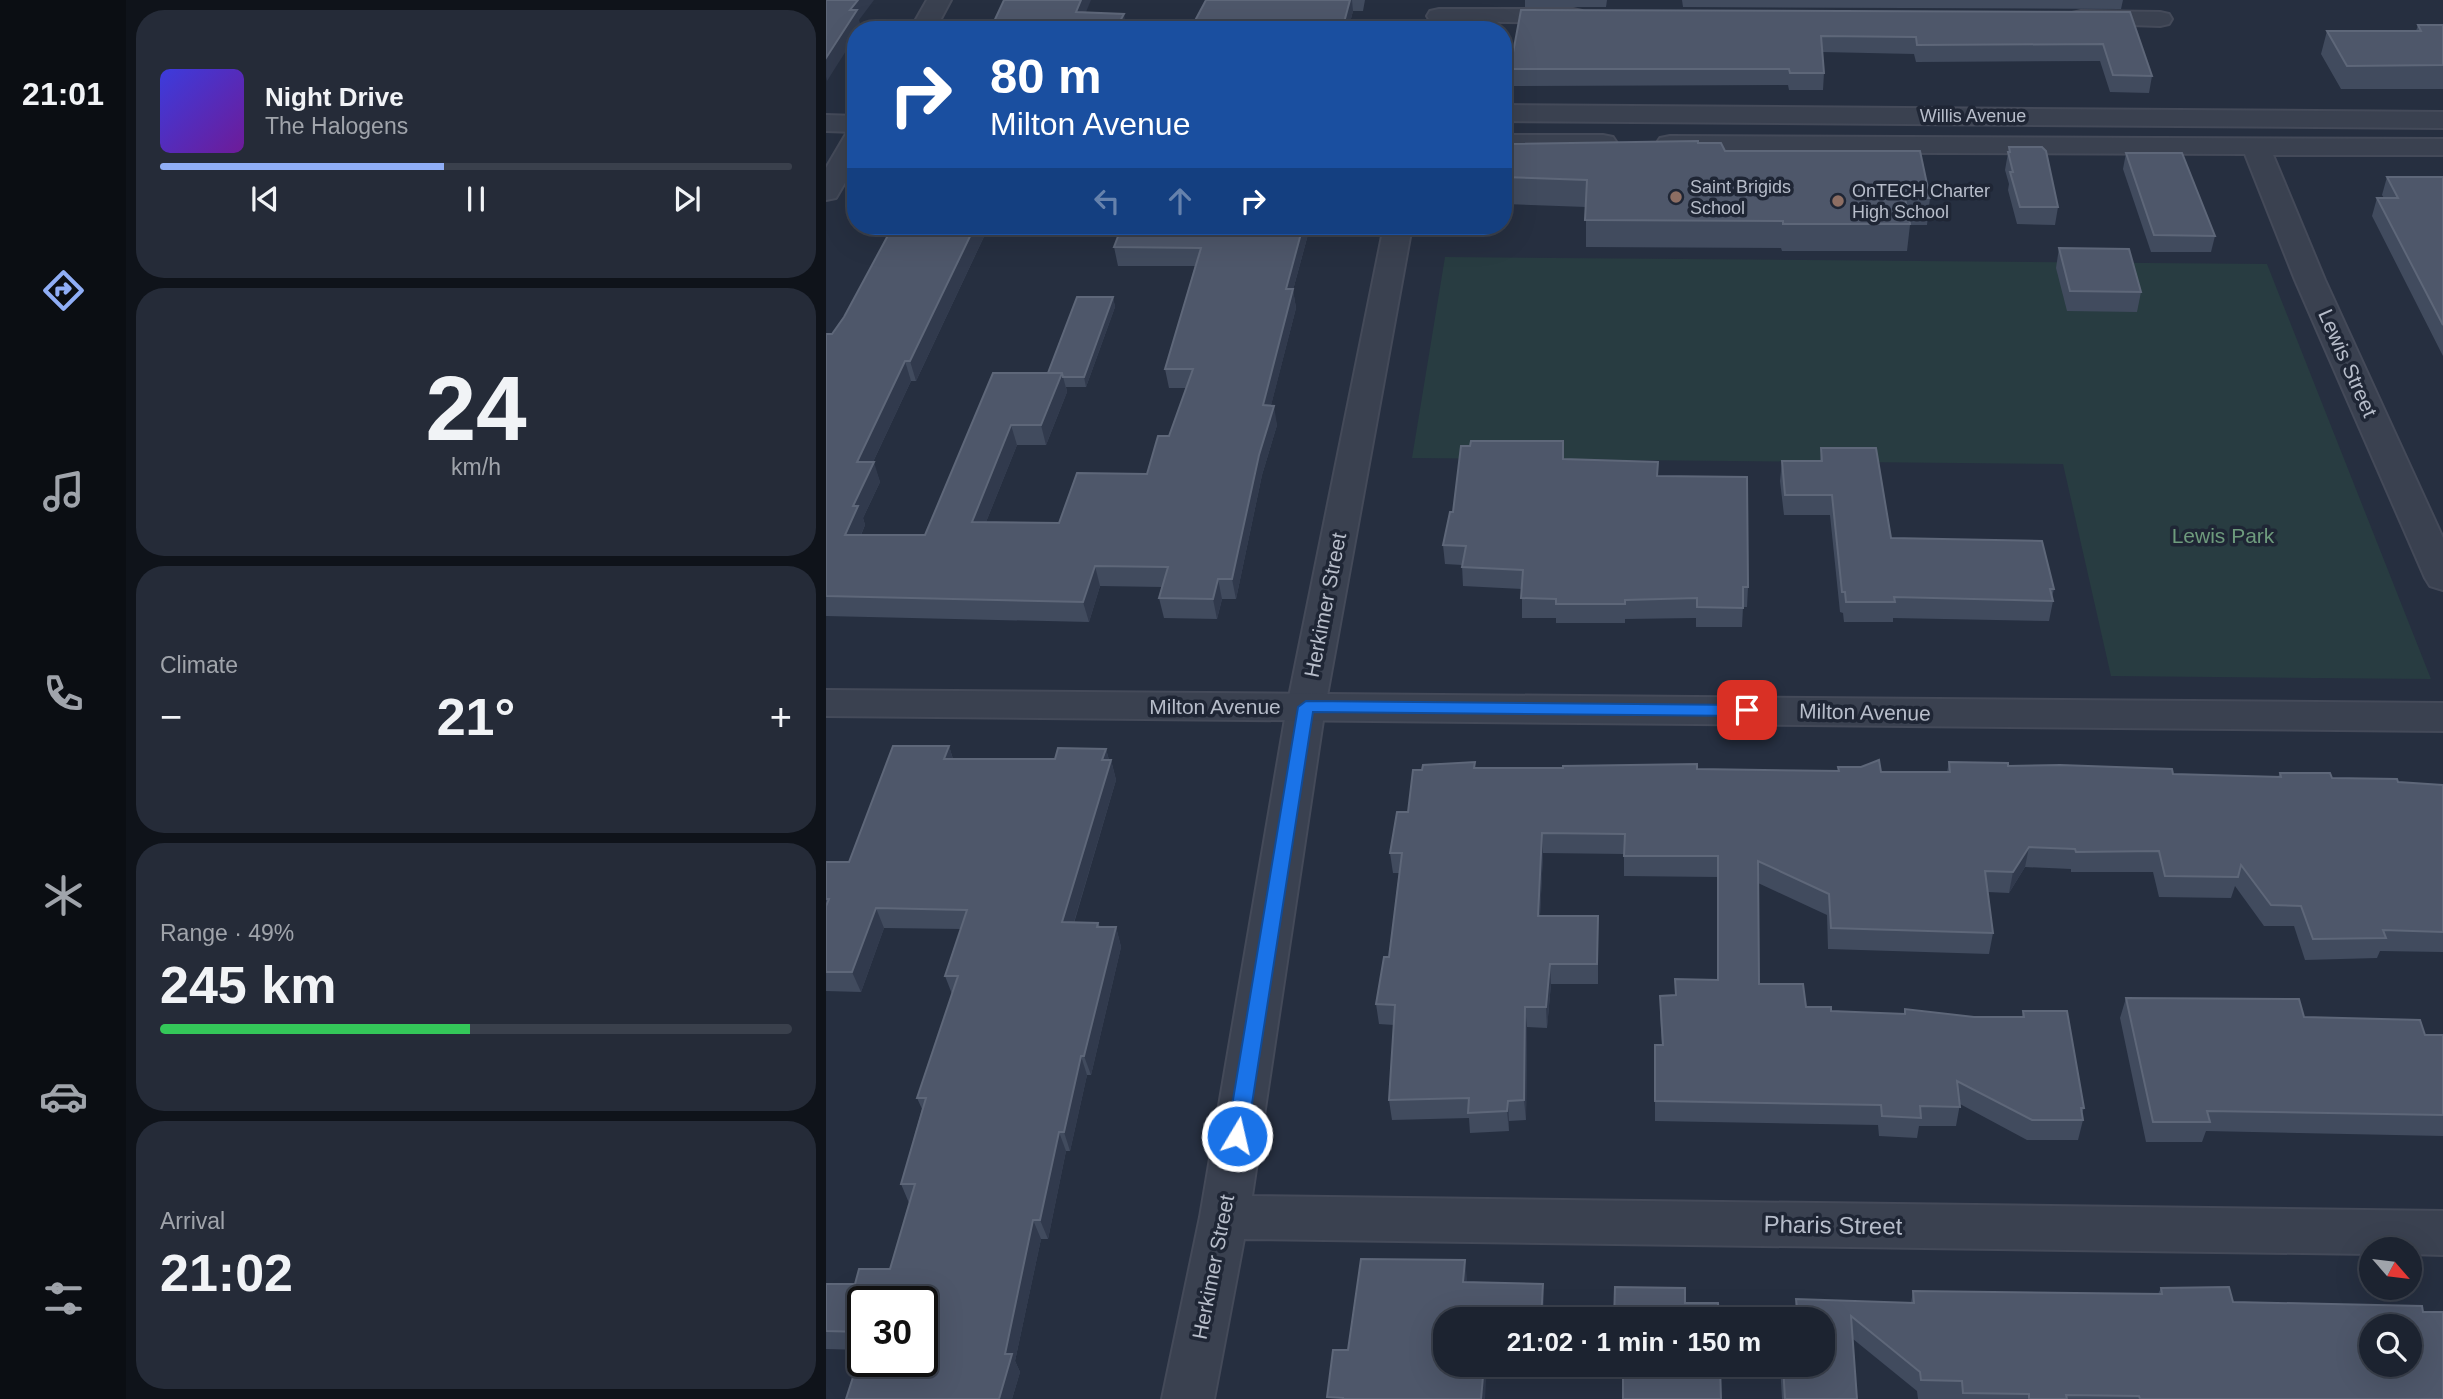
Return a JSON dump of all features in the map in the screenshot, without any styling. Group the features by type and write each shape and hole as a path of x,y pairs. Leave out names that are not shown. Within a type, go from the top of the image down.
{"street":[{"path":"927,21 939,0"},
{"path":"1439,15 1590,16"},
{"path":"2053,18 2160,19"},
{"name":"Willis Avenue","path":"1512,113 2443,120"},
{"path":"826,123 847,124"},
{"name":"Willis Avenue","path":"1512,143 2443,147"},
{"name":"Lewis Street","path":"2256,147 2310,280 2443,579"},
{"path":"826,192 847,156"},
{"name":"Herkimer Street","path":"1188,1399 1224,1217 1306,707 1396,235"},
{"name":"Milton Avenue","path":"826,703 2443,717"},
{"name":"Pharis Street","path":"1224,1217 2443,1233"}],"green space":[{"name":"Lewis Park","path":"1445,257 2267,264 2431,679 2111,676 2063,464 1412,458"}],"building":[{"path":"826,0 858,0 850,10 857,10 850,21 847,21 847,25 826,58"},
{"path":"1004,0 1081,0 1076,12 1124,14 1120,21 994,21"},
{"path":"1206,0 1350,0 1344,21 1195,21"},
{"path":"1521,10 2130,12 2152,76 2113,75 2103,44 1917,45 1916,37 1821,36 1824,73 1790,73 1789,69 1512,69"},
{"path":"2418,25 2443,25 2443,65 2347,66 2327,31 2421,31"},
{"path":"1698,141 1721,143 1725,151 1920,151 1930,198 1905,198 1910,224 1585,220 1587,180 1512,177 1512,144"},
{"path":"2009,147 2042,147 2046,151 2058,207 2020,207 2010,172 2013,172"},
{"path":"2126,153 2182,153 2215,236 2154,235"},
{"path":"2387,177 2443,177 2443,325 2377,198 2398,198"},
{"path":"888,235 971,235 910,361 905,361 857,462 874,462 853,506 858,506 845,535 925,535 993,373 1062,373 1041,425 1011,425 972,522 1059,523 1077,473 1147,474 1158,436 1169,436 1193,369 1165,369 1201,248 1114,247 1119,235 1301,235 1286,289 1293,289 1263,405 1274,406 1259,455 1232,579 1218,579 1213,599 1159,598 1168,567 1095,566 1083,602 826,596 826,334 832,334"},
{"path":"2059,248 2129,249 2141,292 2070,291"},
{"path":"1077,297 1113,297 1084,377 1063,377 1062,373 1048,373"},
{"path":"1471,441 1563,441 1563,459 1658,462 1657,476 1747,477 1748,587 1743,587 1743,608 1697,607 1697,598 1625,600 1625,604 1556,604 1556,599 1521,598 1523,570 1462,567 1466,546 1443,545 1450,512 1453,512 1461,446 1470,446"},
{"path":"1821,448 1876,448 1891,538 2042,541 2054,589 2050,589 2053,601 1894,597 1895,602 1846,602 1845,592 1842,592 1832,495 1785,495 1782,461 1822,461"},
{"path":"893,746 949,746 944,759 1055,759 1058,748 1106,749 1102,760 1111,760 1062,922 1098,923 1097,927 1116,927 1084,1056 1081,1056 1064,1132 1059,1132 1040,1220 1033,1220 1005,1354 1012,1354 999,1399 846,1399 853,1377 938,1377 938,1286 847,1286 847,1332 826,1331 826,1284 855,1284 859,1269 890,1269 915,1184 901,1184 926,1098 917,1098 958,976 945,976 967,910 876,908 852,972 826,972 826,906 829,899 826,899 826,862 849,862"},
{"path":"1879,760 1881,772 1950,772 1949,762 2008,763 2008,766 2172,769 2173,774 2281,777 2280,773 2330,773 2332,778 2397,779 2398,782 2443,785 2443,932 2383,930 2386,938 2313,939 2301,906 2271,905 2241,865 2238,877 2165,876 2159,851 2076,852 2075,849 2029,847 2013,872 1985,871 1993,933 1831,928 1829,894 1758,861 1759,984 1803,984 1806,1007 1831,1007 1831,1011 1905,1014 1905,1009 1974,1017 2024,1017 2023,1011 2067,1011 2084,1108 2081,1108 2083,1120 2032,1120 1957,1081 1960,1107 1920,1106 1921,1118 1882,1116 1881,1105 1655,1101 1655,1045 1663,1045 1660,996 1676,995 1675,979 1718,980 1718,856 1624,856 1625,834 1542,833 1538,916 1598,916 1597,964 1550,964 1546,1007 1525,1007 1524,1100 1508,1101 1507,1111 1468,1113 1469,1098 1389,1100 1395,1005 1376,1004 1384,957 1389,957 1402,853 1390,853 1397,812 1408,812 1413,770 1422,770 1423,765 1475,762 1474,768 1697,764 1697,769 1839,771 1838,767 1861,767"},
{"path":"2126,998 2299,999 2304,1017 2420,1020 2425,1035 2443,1035 2443,1115 2207,1111 2210,1122 2153,1122"},
{"path":"1361,1259 1465,1260 1463,1282 1543,1284 1542,1307 1433,1307 1433,1377 1483,1377 1481,1399 1327,1397 1333,1350 1348,1350"},
{"path":"1615,1287 1685,1288 1685,1303 1718,1303 1718,1307 1614,1307"},
{"path":"2229,1287 2233,1302 2422,1306 2423,1312 2443,1312 2443,1399 2140,1399 2139,1396 2066,1395 2067,1399 2029,1399 2029,1394 1963,1393 1962,1381 1921,1380 1920,1372 1851,1316 1857,1399 1785,1399 1784,1377 1835,1377 1835,1307 1797,1307 1796,1299 1914,1303 1913,1291 2162,1294 2161,1288"},
{"path":"1623,1377 1720,1377 1721,1399 1623,1399"}],"place":[{"name":"Saint Brigids School","path":"1676,197"},
{"name":"OnTECH Charter High School","path":"1838,201"}],"route":[{"path":"1237,1136 1306,707 1747,710"}]}
